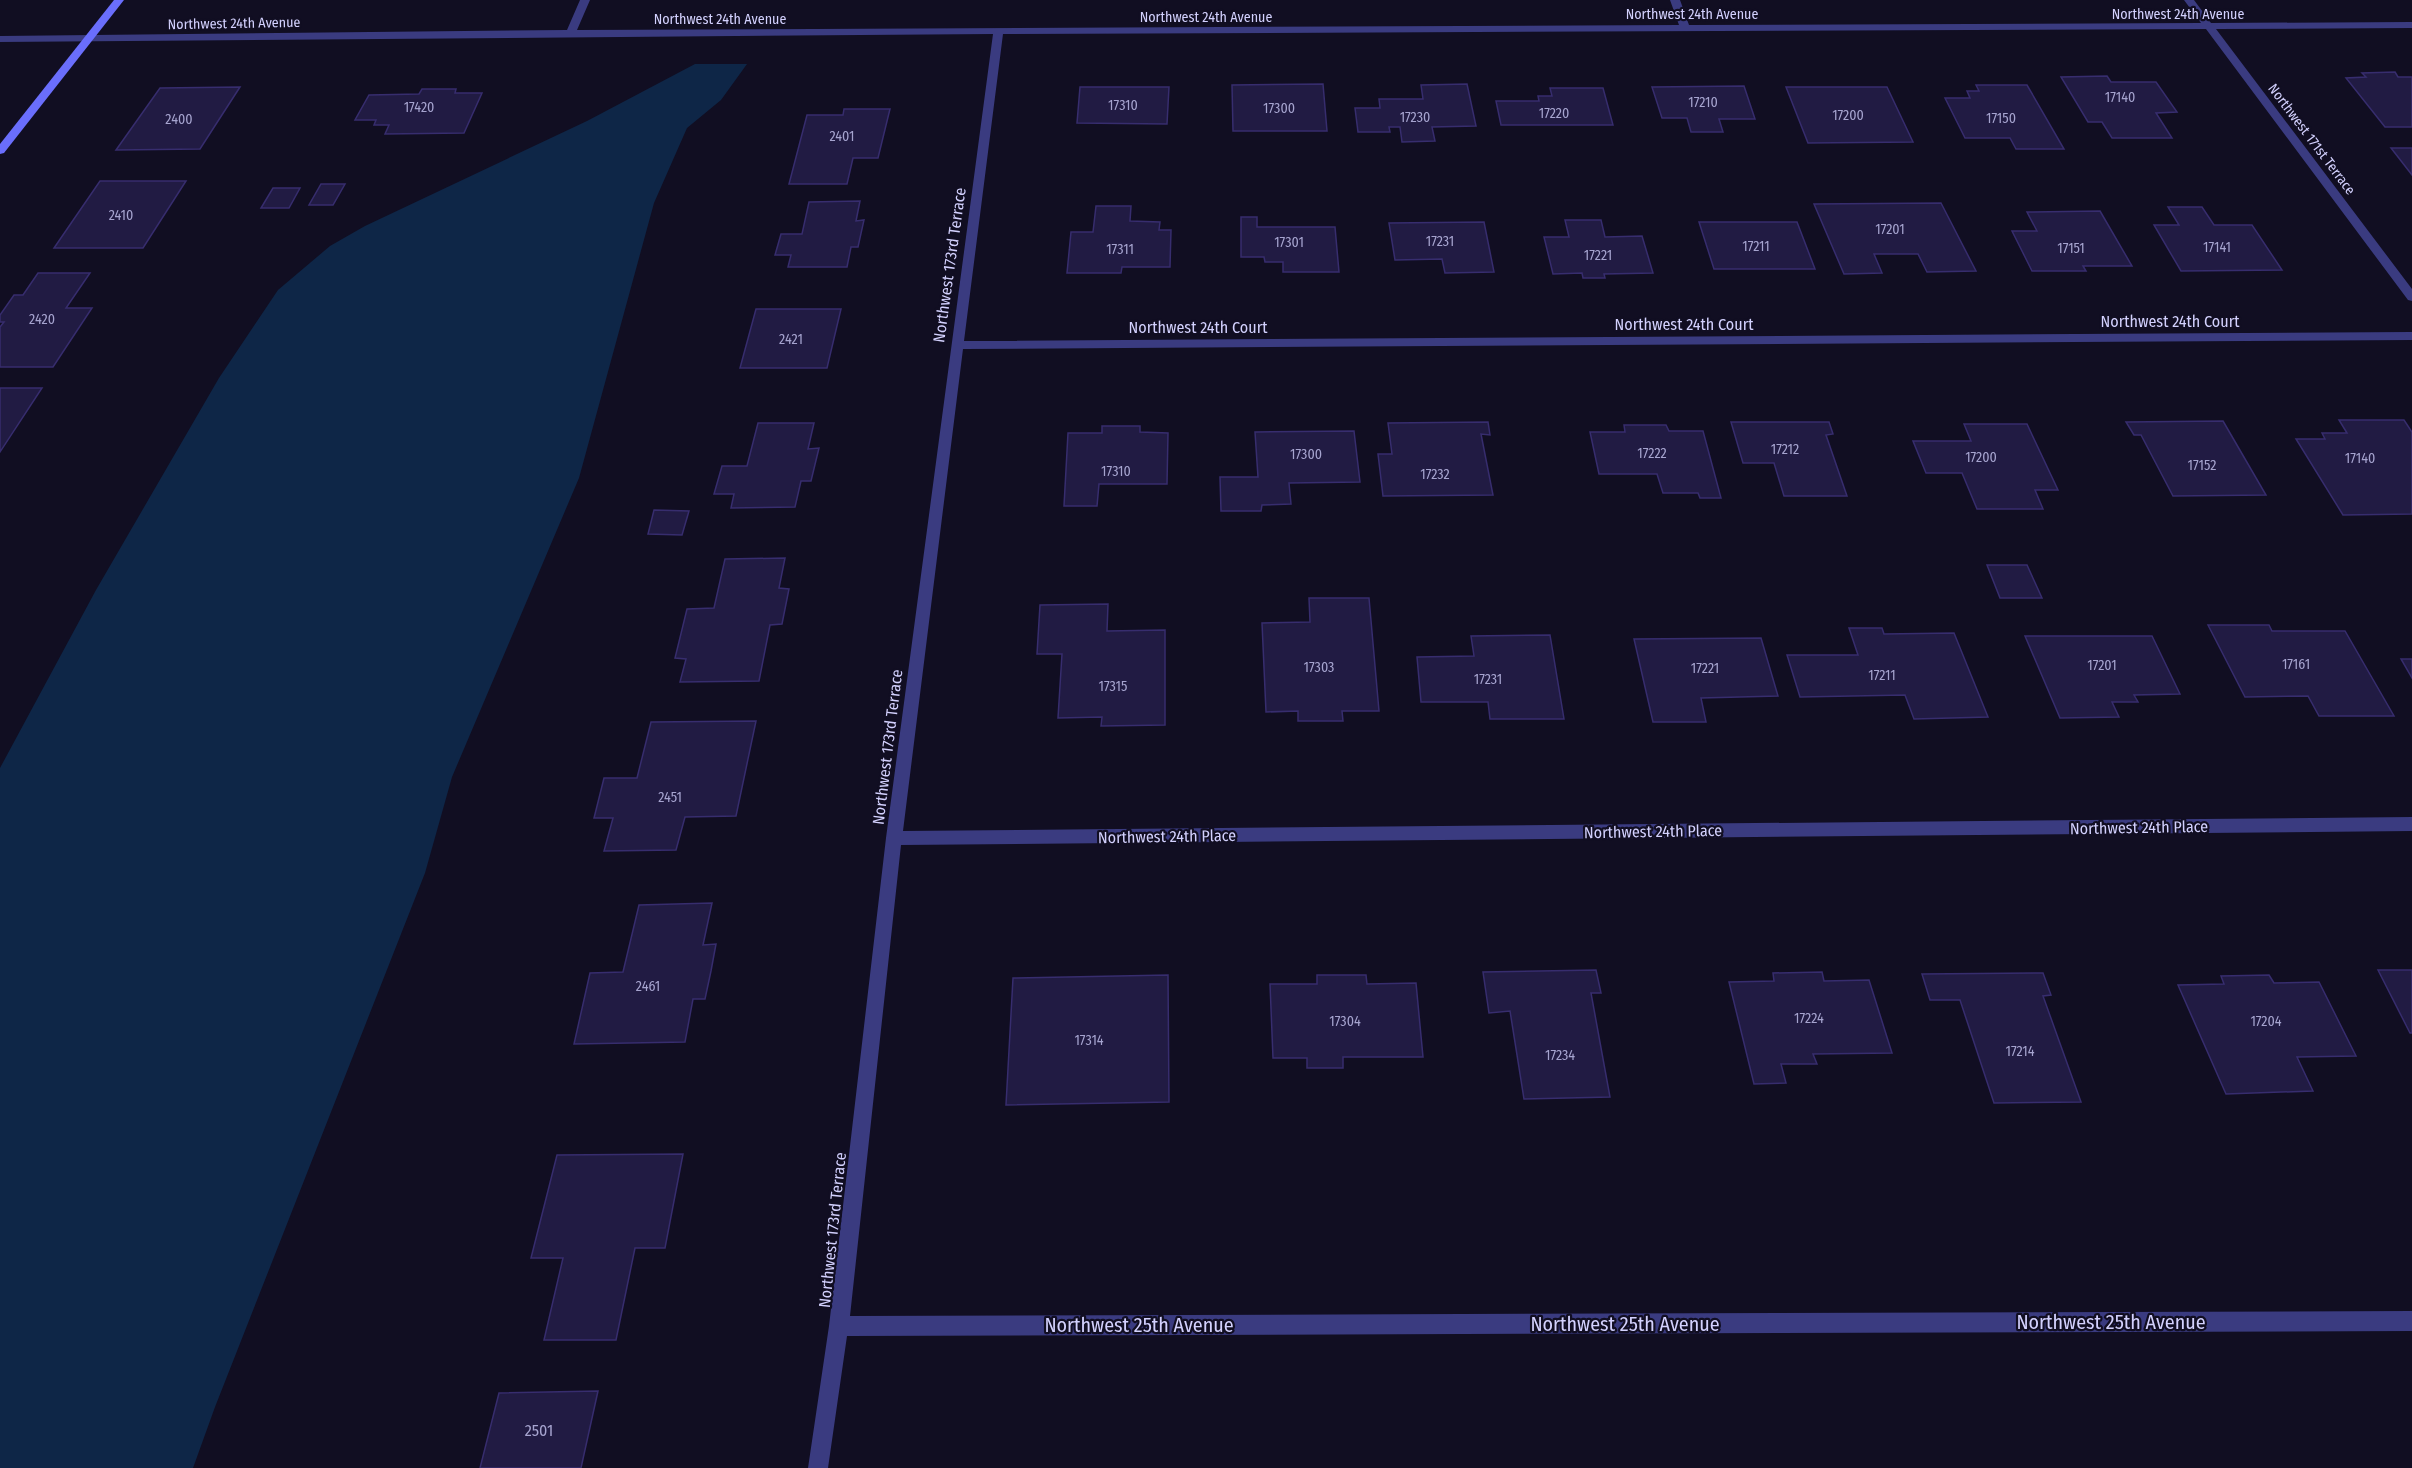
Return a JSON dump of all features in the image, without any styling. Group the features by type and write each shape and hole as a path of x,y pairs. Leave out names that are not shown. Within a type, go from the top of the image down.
{"street":[{"path":"0,151 118,0"},
{"path":"571,33 585,0"},
{"path":"1676,0 1685,27"},
{"name":"Northwest 171st Terrace","path":"2189,0 2412,297"},
{"name":"Northwest 24th Avenue","path":"0,39 571,33 2412,25"},
{"name":"Northwest 173rd Terrace","path":"818,1468 839,1326 894,838 998,32"},
{"name":"Northwest 24th Court","path":"956,345 2412,336"},
{"name":"Northwest 24th Place","path":"894,838 2412,824"},
{"name":"Northwest 25th Avenue","path":"839,1326 2412,1322"}],"water":[{"path":"695,64 747,64 721,100 687,128 654,203 579,478 452,777 425,873 193,1468 0,1468 0,768 96,590 219,378 278,290 330,246 365,226 587,121"}],"building":[{"path":"2395,72 2398,77 2412,77 2412,127 2385,127 2346,78 2366,77 2362,73"},
{"path":"2107,76 2111,82 2156,82 2177,112 2156,113 2172,138 2112,138 2102,122 2088,122 2061,77"},
{"path":"1323,84 1327,131 1233,131 1232,85"},
{"path":"1467,84 1476,126 1432,127 1435,141 1402,142 1400,127 1389,127 1390,132 1358,132 1355,108 1380,108 1379,99 1423,99 1421,85"},
{"path":"1976,85 2027,85 2064,149 2016,149 2010,138 1965,138 1945,98 1970,98 1967,91 1979,91"},
{"path":"1744,86 1755,119 1719,119 1723,132 1691,132 1687,118 1662,118 1652,87"},
{"path":"240,87 200,149 116,150 160,88"},
{"path":"1080,87 1169,87 1167,124 1077,123"},
{"path":"1786,87 1887,87 1913,142 1808,143"},
{"path":"1550,88 1603,88 1613,125 1501,125 1496,101 1539,101 1538,96 1552,96"},
{"path":"422,89 456,89 455,93 482,93 464,133 385,134 389,125 374,125 376,120 355,120 369,95 419,94"},
{"path":"844,109 890,109 878,158 853,158 847,184 789,184 807,115 843,115"},
{"path":"2391,148 2412,148 2412,175"},
{"path":"100,181 186,181 143,248 54,248"},
{"path":"321,184 345,184 333,205 309,205"},
{"path":"273,188 300,188 289,208 261,208"},
{"path":"860,201 856,221 864,220 858,247 851,247 847,267 788,267 791,255 775,255 781,234 802,234 809,202"},
{"path":"1941,203 1976,271 1927,272 1918,254 1874,254 1882,273 1844,274 1814,204"},
{"path":"1096,206 1131,206 1130,221 1160,222 1159,230 1171,230 1170,267 1122,267 1121,273 1067,273 1071,232 1093,232"},
{"path":"2168,207 2202,207 2214,225 2252,225 2282,270 2181,271 2154,225 2179,225"},
{"path":"2100,211 2132,266 2083,266 2086,271 2032,271 2012,231 2037,231 2027,212"},
{"path":"1241,217 1257,217 1257,227 1335,227 1339,272 1283,272 1283,262 1265,262 1264,257 1241,257"},
{"path":"1565,220 1601,220 1605,237 1642,236 1653,273 1604,274 1605,278 1583,278 1582,273 1553,274 1544,237 1569,237"},
{"path":"1484,222 1494,272 1445,273 1442,259 1395,260 1389,223"},
{"path":"1699,222 1797,222 1815,269 1714,269"},
{"path":"38,273 90,273 66,308 92,308 53,367 0,367 0,327 4,322 0,322 0,315 14,295 23,295"},
{"path":"756,309 841,309 827,368 740,368"},
{"path":"0,388 42,388 0,452"},
{"path":"2339,420 2404,420 2412,432 2412,514 2343,515 2296,439 2325,439 2322,433 2347,433"},
{"path":"2223,421 2266,495 2173,496 2141,435 2134,435 2126,422"},
{"path":"1488,422 1490,435 1481,434 1493,495 1383,496 1378,454 1392,454 1388,423"},
{"path":"1731,422 1829,422 1833,434 1826,435 1847,496 1784,496 1774,463 1743,463"},
{"path":"758,423 814,423 808,449 819,448 811,481 801,481 795,507 731,508 734,494 714,494 722,466 747,466"},
{"path":"1964,424 2027,424 2058,490 2035,490 2043,509 1977,509 1962,473 1926,473 1913,441 1971,441"},
{"path":"1624,425 1666,425 1669,431 1703,431 1721,498 1700,498 1698,493 1663,493 1657,474 1599,474 1590,432 1625,432"},
{"path":"1102,426 1140,426 1140,432 1168,433 1167,484 1099,484 1097,506 1064,506 1068,433 1102,433"},
{"path":"1354,431 1360,482 1289,483 1291,504 1262,505 1261,511 1221,511 1220,477 1258,477 1255,432"},
{"path":"654,510 689,511 682,535 648,534"},
{"path":"785,558 779,588 789,589 782,624 770,625 759,681 680,682 686,659 675,658 687,609 714,608 725,559"},
{"path":"1987,565 2027,565 2042,598 2000,598"},
{"path":"1309,598 1369,598 1379,711 1342,711 1343,721 1298,721 1298,711 1266,712 1262,623 1310,622"},
{"path":"1108,604 1107,631 1165,630 1165,725 1101,726 1102,717 1058,718 1062,654 1037,654 1040,605"},
{"path":"2208,625 2269,625 2272,631 2345,631 2394,716 2319,716 2308,696 2245,697"},
{"path":"1849,628 1882,628 1884,634 1954,633 1988,717 1914,719 1905,695 1800,697 1787,655 1858,655"},
{"path":"1550,635 1564,719 1490,719 1488,702 1421,702 1417,657 1474,656 1471,636"},
{"path":"2025,636 2152,636 2180,694 2134,695 2138,702 2112,702 2119,717 2060,718"},
{"path":"1761,638 1778,696 1701,698 1706,722 1653,722 1634,639"},
{"path":"2401,659 2412,659 2412,678"},
{"path":"756,721 736,816 685,817 676,850 604,851 613,818 594,818 604,778 637,778 651,722"},
{"path":"712,903 703,945 716,944 711,971 705,999 693,999 685,1042 574,1044 590,973 623,972 639,905"},
{"path":"1596,970 1601,993 1591,993 1610,1097 1524,1099 1510,1011 1489,1013 1483,972"},
{"path":"2378,970 2412,970 2412,1033 2410,1033"},
{"path":"1822,972 1824,981 1869,980 1892,1053 1813,1054 1817,1064 1781,1064 1786,1083 1754,1084 1729,982 1774,981 1773,973"},
{"path":"2043,973 2051,995 2043,996 2081,1102 1994,1103 1960,1000 1930,1000 1922,974"},
{"path":"1168,975 1169,1102 1006,1105 1013,978"},
{"path":"1317,975 1366,975 1367,984 1416,983 1423,1057 1343,1057 1343,1068 1307,1068 1307,1058 1273,1058 1270,984 1317,984"},
{"path":"2269,975 2274,983 2319,982 2356,1056 2297,1057 2313,1091 2226,1094 2178,985 2224,984 2221,976"},
{"path":"683,1154 665,1248 635,1248 616,1340 544,1340 563,1258 531,1258 557,1155"},
{"path":"598,1391 581,1468 480,1468 499,1393"}]}
